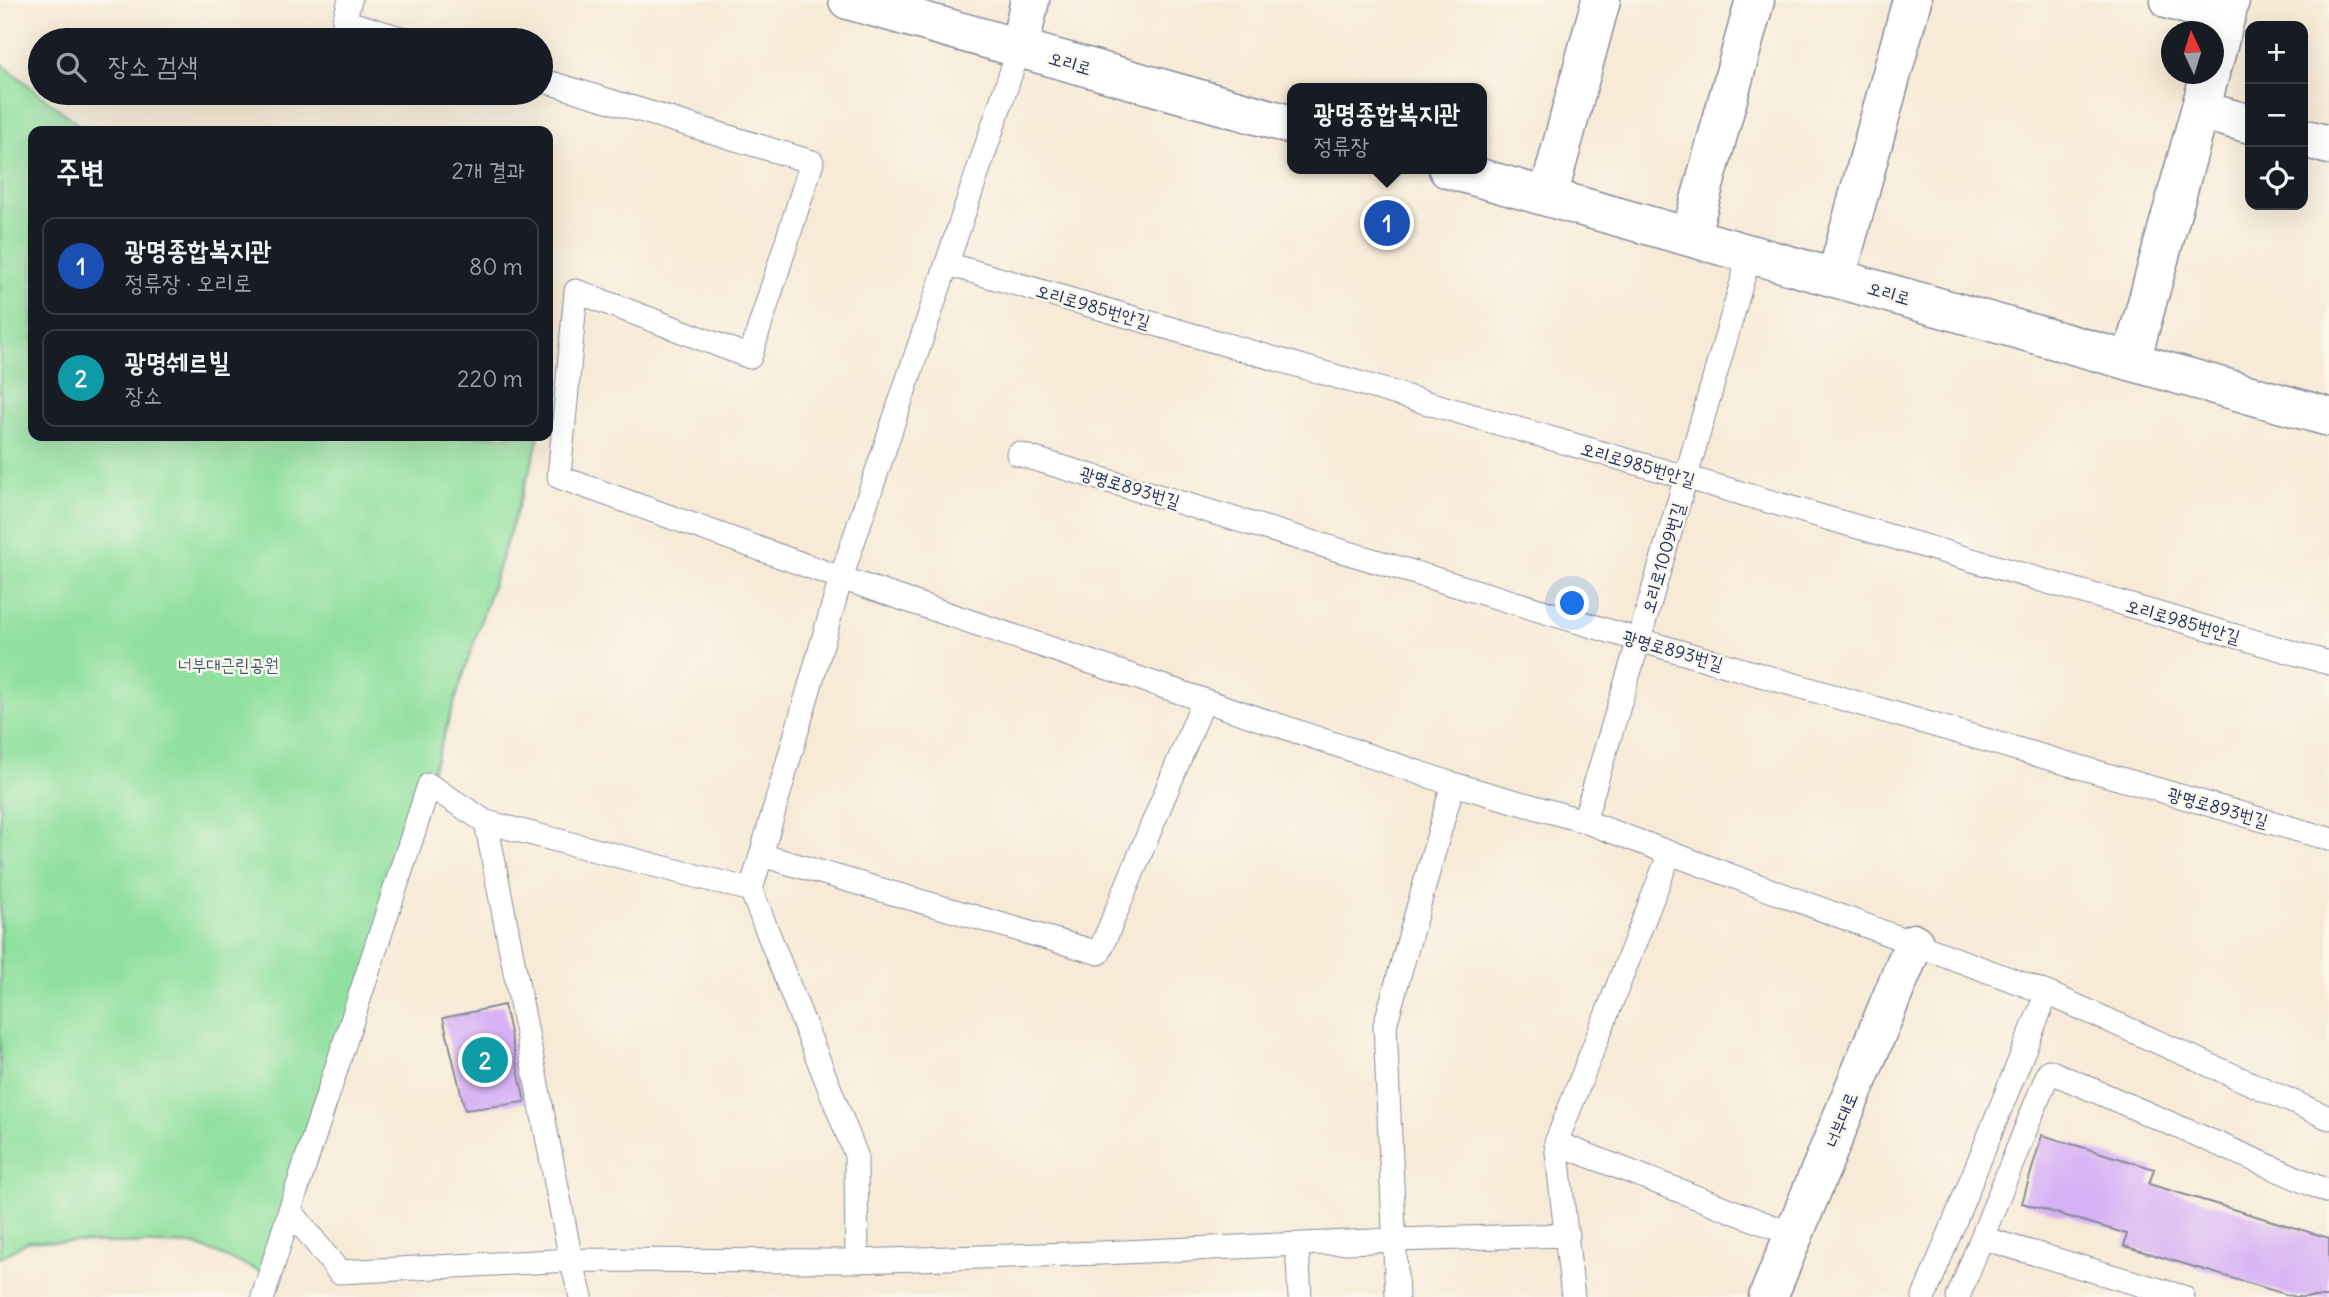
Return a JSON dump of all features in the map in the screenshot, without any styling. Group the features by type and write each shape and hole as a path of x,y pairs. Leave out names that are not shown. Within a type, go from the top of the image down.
{"street":[{"name":"오리로","path":"850,0 1287,123"},
{"path":"1019,48 1030,0"},
{"path":"1548,197 1601,0"},
{"path":"1690,237 1755,0"},
{"path":"1836,278 1912,0"},
{"path":"2170,0 2228,8"},
{"path":"2131,361 2207,84"},
{"path":"2200,110 2245,123"},
{"path":"2308,139 2329,145"},
{"name":"오리로","path":"1466,174 2329,417"},
{"name":"너부대로","path":"1768,1297 1914,943"}],"lane":[{"path":"350,0 344,21 367,28"},
{"path":"857,1261 856,1155 751,890 841,578 1019,48"},
{"path":"553,84 812,162 750,357 576,291 559,477 841,578 1453,785 1584,821 2048,993 2329,1118"},
{"name":"오리로1009번길","path":"1584,821 1750,254"},
{"name":"오리로985번안길","path":"947,264 2329,663"},
{"name":"광명로893번길","path":"1018,454 1639,640 2329,839"},
{"path":"761,855 1099,953 1204,700"},
{"path":"263,1297 429,785 486,822 751,890"},
{"path":"1398,1297 1385,1025 1453,785"},
{"path":"486,822 571,1260 581,1297"},
{"path":"1573,1297 1556,1143 1670,853"},
{"path":"1924,1297 2048,993"},
{"path":"1958,1297 2049,1072 2329,1192"},
{"path":"1556,1143 1794,1235"},
{"path":"290,1210 339,1272 571,1260 857,1261 1567,1235"},
{"path":"1982,1238 2183,1297"},
{"path":"1297,1244 1300,1297"}],"green space":[{"name":"너부대근린공원","path":"3,65 28,85 28,105 54,105 82,126 28,126 28,441 538,441 269,1275 196,1245 29,1241 0,1258 0,66"}],"building":[{"path":"504,1005 525,1102 465,1110 443,1018"},
{"path":"2042,1135 2154,1169 2149,1184 2329,1238 2329,1297 2295,1297 2124,1246 2127,1234 2022,1203"}],"place":[{"name":"광명종합복지관","path":"1387,223"},
{"name":"광명쉐르빌","path":"485,1060"}]}
